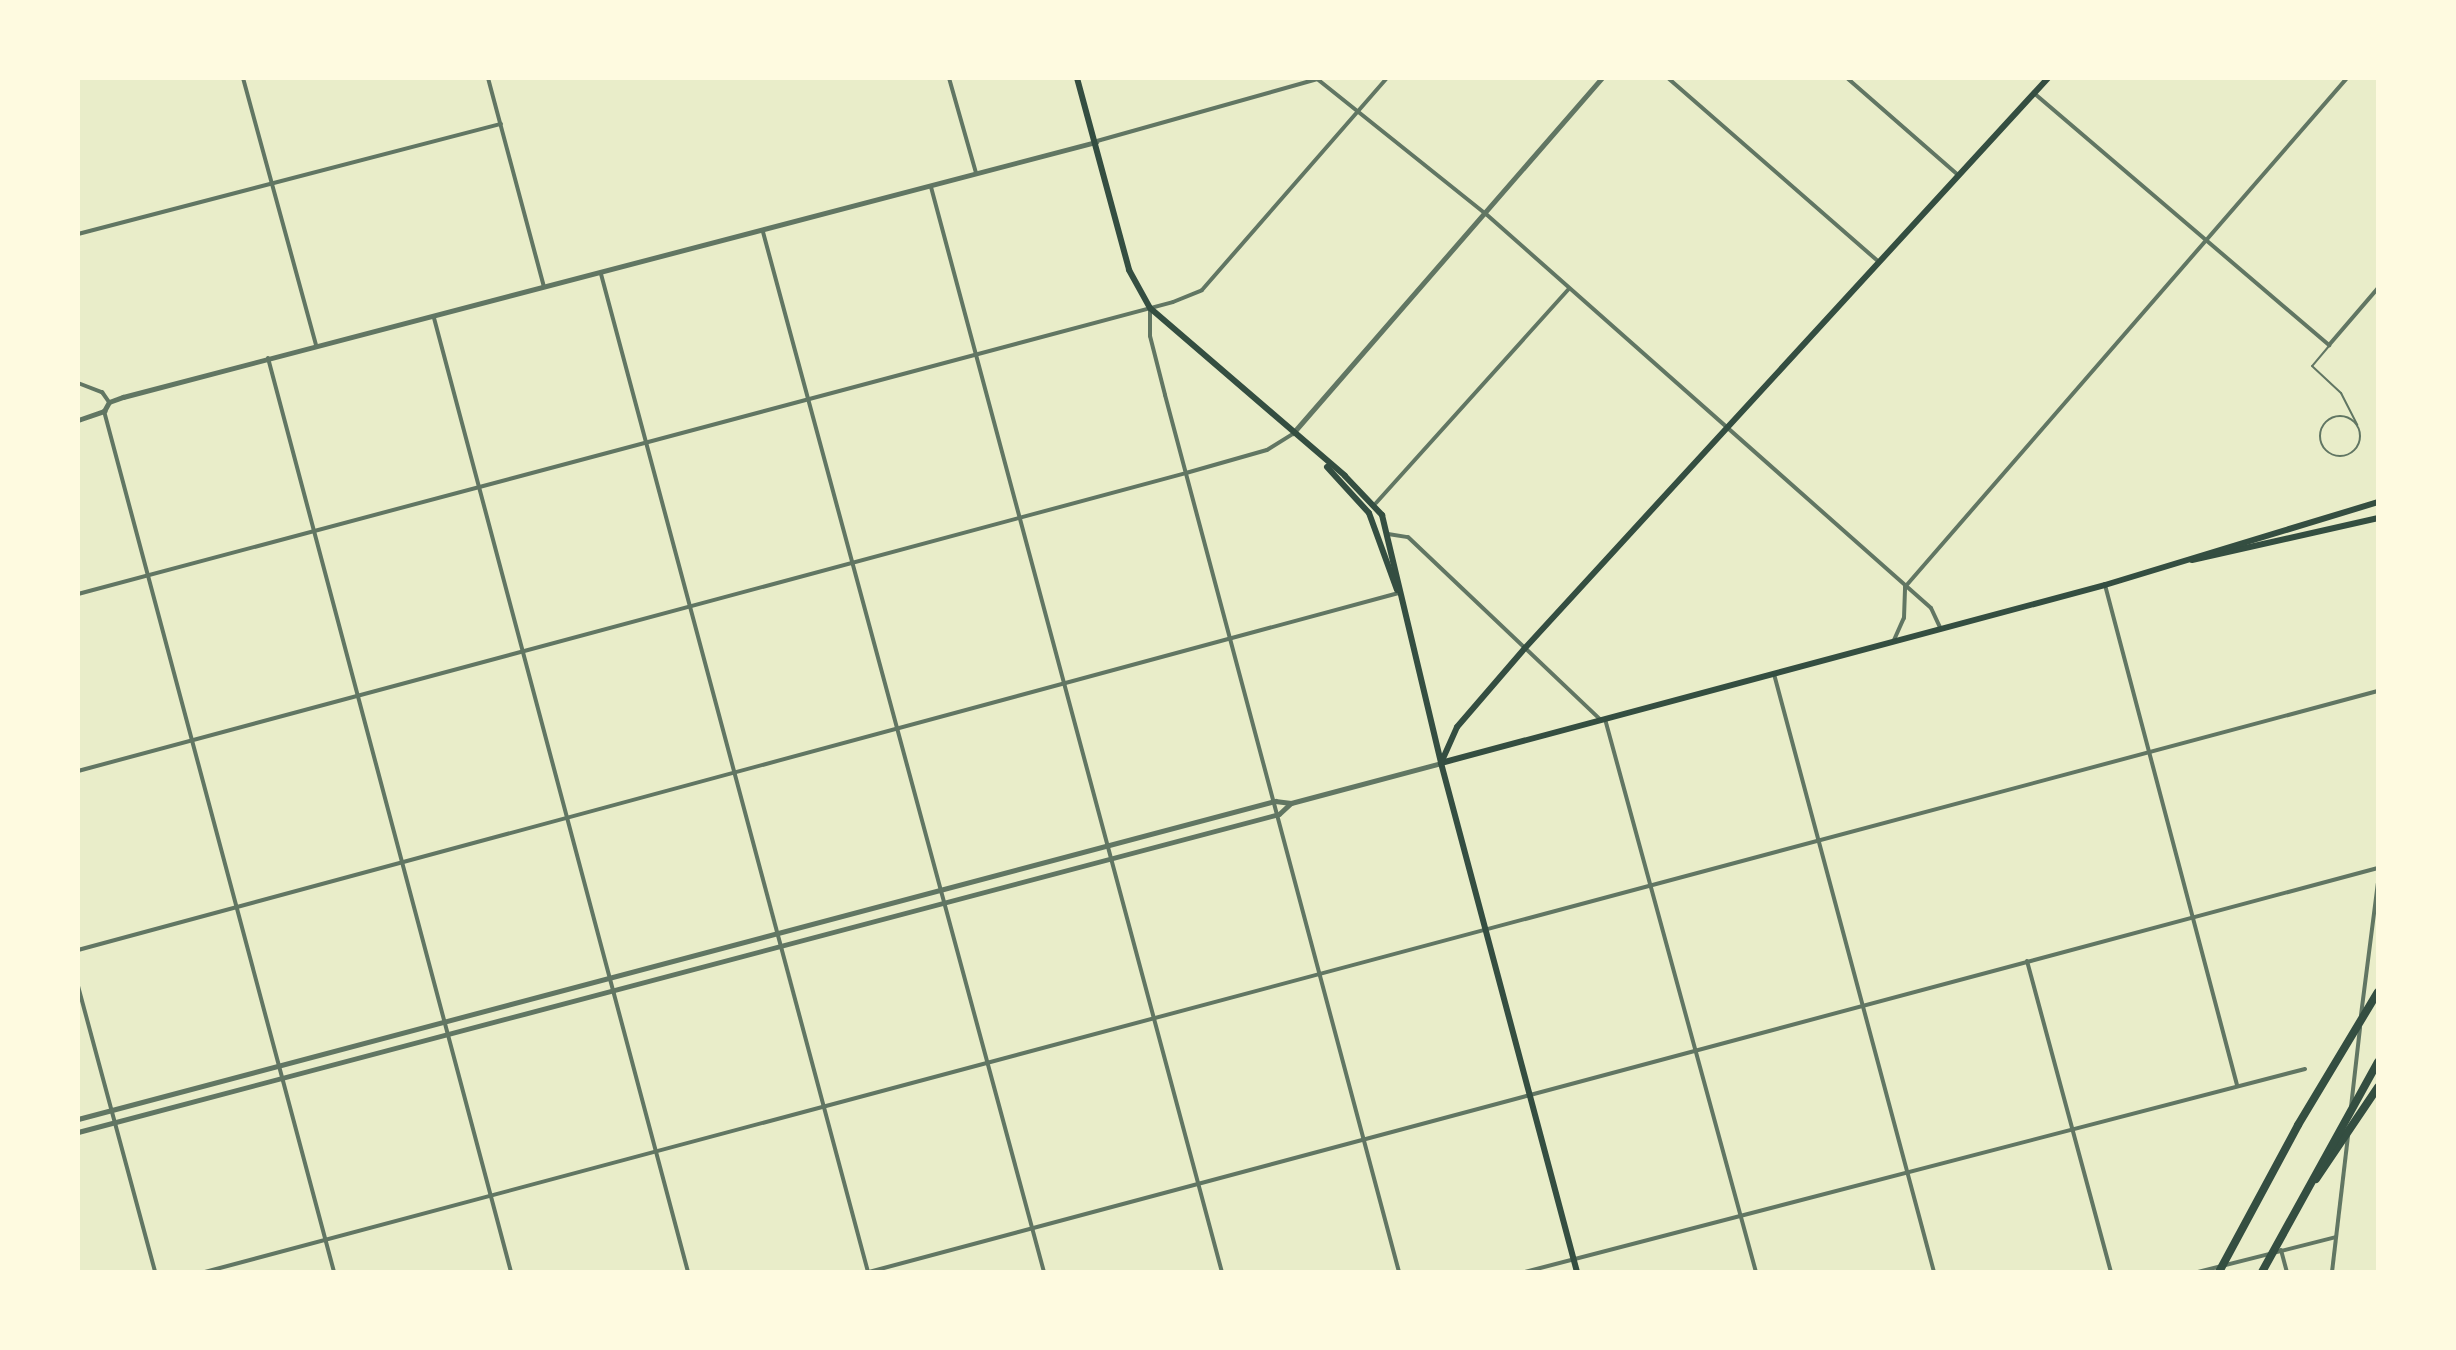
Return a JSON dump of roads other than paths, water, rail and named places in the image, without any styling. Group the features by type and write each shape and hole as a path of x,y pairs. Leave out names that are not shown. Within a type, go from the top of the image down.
{"highway":[{"path":"2219,1272 2298,1125 2378,992"},
{"path":"2262,1272 2378,1062"},
{"path":"2289,1219 2378,1087"}],"main road":[{"path":"1077,78 1097,141 1129,270 1150,308 1323,462 1369,513 1398,593"},
{"path":"1441,763 1457,727 1525,648 2048,78"},
{"path":"1323,462 1376,503 1388,534 1398,593 1441,763 1577,1272"},
{"path":"1441,763 2105,585 2378,502"},
{"path":"2176,563 2378,518"}],"street":[{"path":"243,78 316,345"},
{"path":"488,78 545,289"},
{"path":"949,78 977,175"},
{"path":"78,594 1150,308 1202,290 1387,78"},
{"path":"78,771 1267,450 1293,434 1602,78"},
{"path":"1668,78 1879,262"},
{"path":"1847,78 1958,175"},
{"path":"1893,642 1904,618 1905,587 2347,78"},
{"path":"78,420 104,411 109,402 268,358 763,232 1316,79 1486,214 1725,429 1931,608 1941,629"},
{"path":"2034,93 2329,345 2378,288"},
{"path":"78,234 501,124"},
{"path":"931,187 1222,1272"},
{"path":"763,232 812,398 1044,1272"},
{"path":"601,274 868,1272 2378,868"},
{"path":"1376,503 1569,289"},
{"path":"1150,308 1150,336 1165,395 1399,1272"},
{"path":"434,318 688,1272"},
{"path":"268,358 511,1272"},
{"path":"78,383 102,392 109,402"},
{"path":"104,411 334,1272"},
{"path":"1388,534 1408,537 1603,720 1652,882 1756,1272"},
{"path":"2105,585 2237,1085"},
{"path":"78,950 1398,593"},
{"path":"1774,674 1934,1272"},
{"path":"205,1272 1652,882 2378,691"},
{"path":"78,1119 1108,844 1275,801 1291,803 1441,763"},
{"path":"78,1132 1279,814 1291,803"},
{"path":"2332,1272 2378,883"},
{"path":"2027,961 2111,1272"},
{"path":"78,986 114,1110 155,1272"},
{"path":"1525,1272 2305,1069"},
{"path":"2198,1272 2336,1237"},
{"path":"2281,1250 2287,1272"}],"lane":[{"path":"2329,345 2312,366 2341,393 2357,426 2359,442 2354,451 2339,456 2324,449 2320,434 2326,422 2339,416 2357,426"}]}
